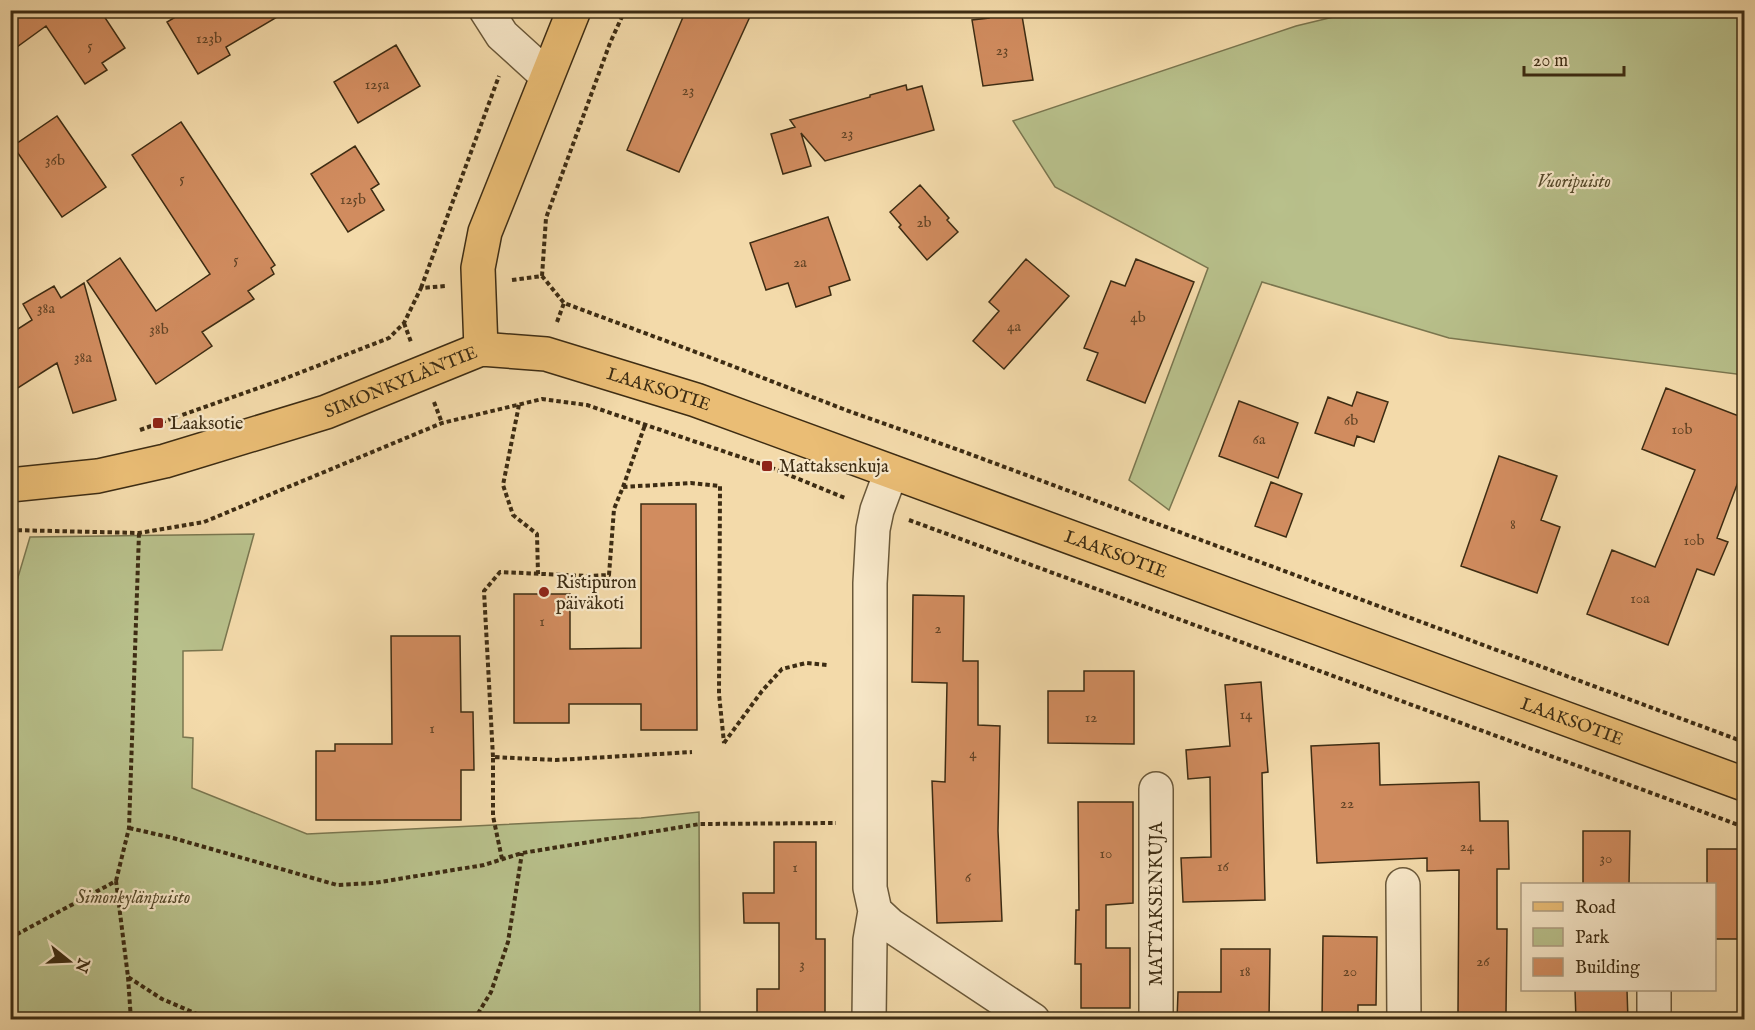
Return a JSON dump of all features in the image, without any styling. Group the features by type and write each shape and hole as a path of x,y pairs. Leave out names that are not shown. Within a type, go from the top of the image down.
{"main road":[{"name":"SIMONKYLÄNTIE","path":"10,485 98,476 165,461 326,412 481,350 478,267 485,232 546,75 574,10"},
{"name":"LAAKSOTIE","path":"481,350 546,354 696,400 1744,784"}],"street":[{"path":"486,10 502,35 546,75"},
{"path":"869,1020 870,940 875,911 870,888 870,583 873,530 877,510 891,472"},
{"name":"MATTAKSENKUJA","path":"1156,789 1156,1020"},
{"path":"1403,885 1404,1020"},
{"path":"875,911 890,925 1033,1020"},
{"path":"1654,991 1654,1020"}],"path":[{"path":"542,276 546,218 610,43 625,10"},
{"path":"421,288 511,43"},
{"path":"519,405 503,485 513,515 537,534 538,574"},
{"path":"502,859 493,816 493,757 484,591 500,572 609,575 614,508 645,425"},
{"path":"623,487 691,483 720,486 719,694 724,743 762,691 782,669 806,663 827,665"},
{"path":"131,1020 116,882 129,828 140,533"},
{"path":"493,757 556,760 692,753"},
{"path":"129,828 337,885 374,883 484,865 522,853 700,824 870,823"},
{"path":"474,1020 491,992 508,942 522,853"},
{"path":"10,938 116,882"},
{"path":"128,977 162,999 211,1020"}],"green space":[{"name":"Vuoripuisto","path":"1358,11 1744,11 1744,375 1449,338 1262,282 1169,510 1129,480 1208,268 1055,187 1013,121 1296,26"},
{"name":"Simonkylänpuisto","path":"254,534 222,650 183,651 183,737 193,738 192,788 307,834 641,818 699,812 700,1019 11,1019 10,604 30,537"}],"building":[{"path":"10,10 100,10 125,48 102,63 107,70 85,84 46,26 10,52"},
{"path":"187,10 289,10 226,47 230,55 198,74 167,22"},
{"path":"686,10 753,10 679,172 627,150"},
{"path":"987,10 1021,10 1033,80 983,86 972,20 989,18"},
{"path":"396,45 420,86 358,123 334,82"},
{"path":"906,85 907,90 922,86 934,130 825,161 801,133 811,166 783,174 771,134 795,127 790,120"},
{"path":"57,116 106,187 62,217 13,146"},
{"path":"181,122 275,265 271,268 274,274 248,291 254,299 202,332 212,346 156,384 87,281 120,258 156,311 210,274 132,155"},
{"path":"355,146 379,184 371,189 384,210 348,232 311,174"},
{"path":"920,185 949,218 947,220 958,232 927,260 899,227 901,225 890,212"},
{"path":"828,217 850,280 829,287 831,295 796,307 788,283 766,290 750,243"},
{"path":"1026,259 1069,296 1004,369 973,341 999,311 989,302"},
{"path":"1136,259 1194,282 1145,403 1087,380 1098,353 1084,348 1111,281 1125,286"},
{"path":"84,283 116,400 73,413 57,363 10,393 10,334 32,320 23,304 54,286 61,298"},
{"path":"1666,388 1744,418 1744,466 1717,538 1728,542 1714,575 1697,569 1668,645 1587,614 1612,550 1655,567 1695,470 1642,449"},
{"path":"1357,392 1388,402 1374,442 1357,436 1354,446 1315,433 1328,397 1352,406"},
{"path":"1239,401 1298,423 1278,478 1219,456"},
{"path":"1499,456 1557,476 1541,520 1560,527 1537,593 1461,566"},
{"path":"1271,482 1302,494 1286,537 1255,526"},
{"path":"641,504 696,504 697,730 641,730 641,704 569,704 569,723 514,723 514,594 570,594 570,649 641,648"},
{"path":"913,595 964,596 963,661 978,661 978,725 1000,726 998,831 1002,921 937,923 932,781 945,782 947,683 912,682"},
{"path":"391,636 460,636 461,712 473,712 474,770 461,770 461,820 316,820 316,751 335,751 335,744 392,744"},
{"path":"1084,671 1134,671 1134,744 1048,743 1048,691 1084,691"},
{"path":"1261,682 1268,772 1262,773 1265,900 1183,902 1181,858 1211,857 1210,777 1188,779 1186,750 1230,746 1225,685"},
{"path":"1379,743 1380,785 1479,782 1480,821 1508,821 1509,869 1497,869 1497,929 1507,929 1506,1013 1458,1013 1459,870 1427,871 1427,858 1317,863 1311,746"},
{"path":"1078,802 1133,802 1133,903 1106,905 1106,948 1130,948 1130,1008 1081,1008 1081,964 1075,964 1076,910 1079,910"},
{"path":"1583,831 1630,831 1629,883 1583,883"},
{"path":"774,842 816,842 816,939 825,939 825,1020 757,1020 757,989 779,989 779,923 744,923 743,893 774,893"},
{"path":"1707,849 1744,849 1744,939 1716,939 1716,883 1707,883"},
{"path":"1323,936 1377,937 1376,1005 1358,1005 1358,1020 1322,1020"},
{"path":"1221,949 1270,949 1269,1020 1177,1020 1178,992 1221,992"},
{"path":"1575,991 1627,991 1628,1020 1576,1020"}],"place":[{"name":"Laaksotie","path":"158,423"},
{"name":"Mattaksenkuja","path":"767,466"},
{"name":"Ristipuron päiväkoti","path":"544,592"}]}
